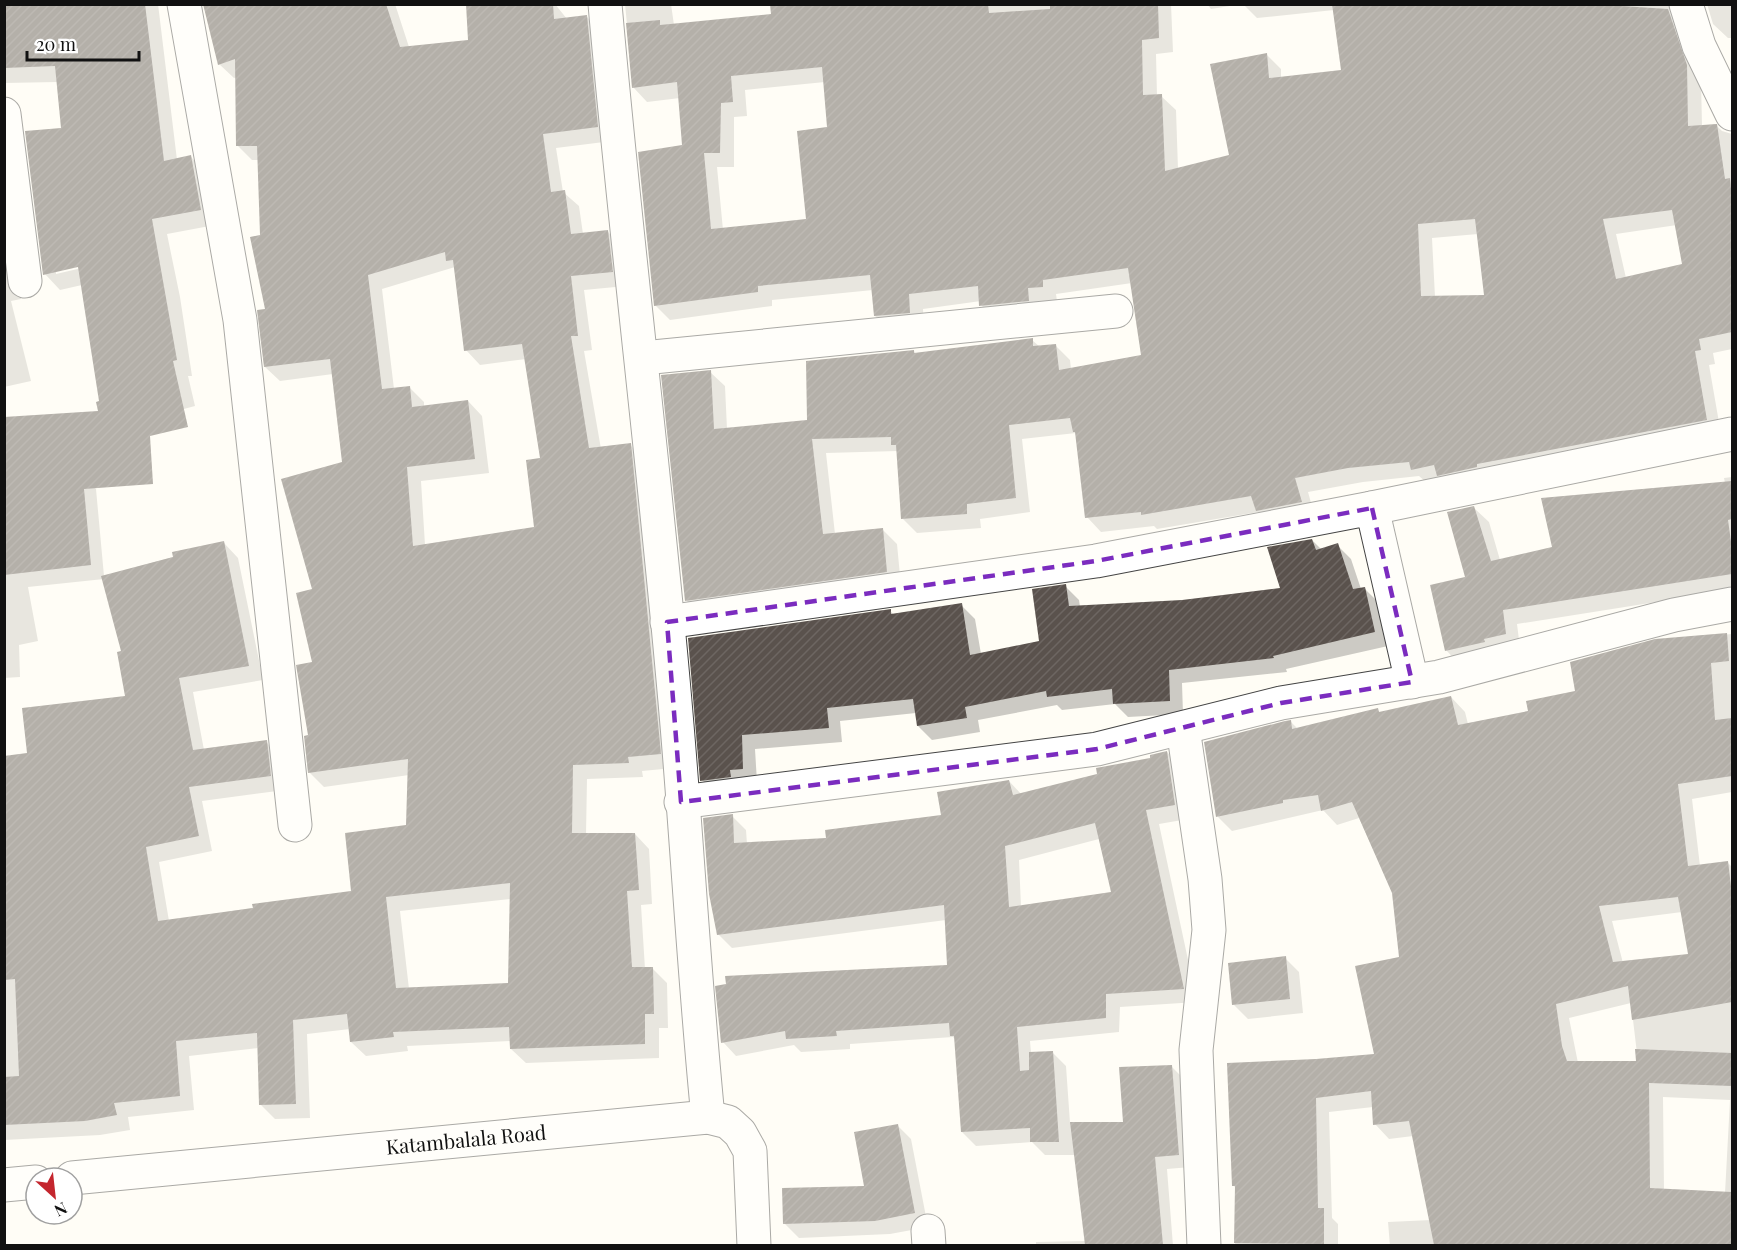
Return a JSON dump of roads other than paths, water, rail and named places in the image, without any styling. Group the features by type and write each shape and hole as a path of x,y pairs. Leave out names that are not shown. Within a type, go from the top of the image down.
{"street":[{"path":"184,4 240,320 295,825"},
{"path":"605,4 643,358 667,622 695,990 708,1117"},
{"path":"1686,4 1699,46 1732,114"},
{"path":"4,114 25,281"},
{"path":"643,358 1116,311"},
{"path":"667,622 1096,561 1372,508 1732,434"},
{"path":"1372,508 1412,682"},
{"path":"681,802 1097,749 1281,703 1412,682 1674,615 1732,604"},
{"path":"1183,728 1205,879 1209,930 1196,1050 1204,1245"},
{"name":"Katambalala Road","path":"84,1177 708,1117 728,1122 740,1133 750,1151 754,1245"},
{"path":"4,1185 24,1183"}]}
